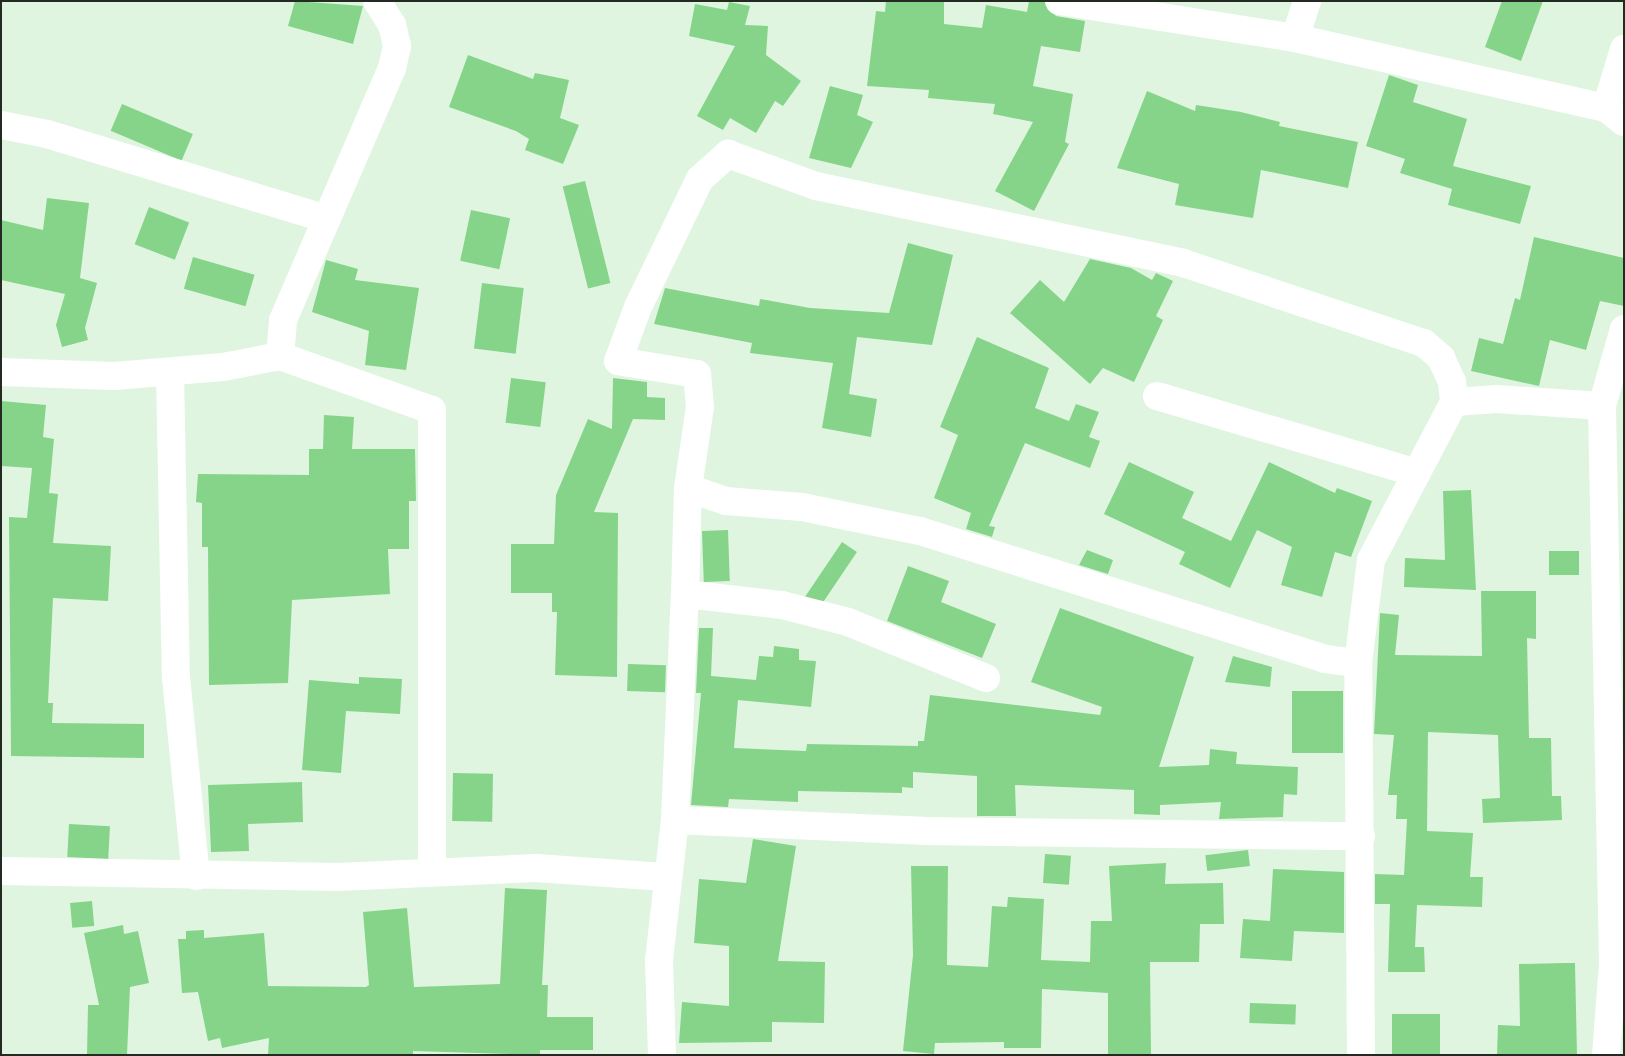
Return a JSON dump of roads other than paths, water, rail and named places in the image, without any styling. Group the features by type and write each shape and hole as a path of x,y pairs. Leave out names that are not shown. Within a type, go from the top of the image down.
{"street":[{"path":"280,356 283,320 392,68 396,39 377,1"},
{"path":"1059,1 1295,38 1615,115 1624,49"},
{"path":"1295,38 1307,1"},
{"path":"1,125 326,219"},
{"path":"662,1055 659,960 665,877 676,820 688,488 700,407 697,374 618,361 638,307 700,179 728,154 816,186 1182,263 1424,343 1441,358 1452,382 1454,402 1371,560 1358,663 1362,1055"},
{"path":"1606,1055 1614,964 1602,406 1624,328"},
{"path":"1,372 114,376 170,372 280,356 432,410 432,872"},
{"path":"170,372 176,677 196,876"},
{"path":"1157,396 1417,473"},
{"path":"1454,402 1497,399 1602,406"},
{"path":"688,488 726,501 802,507 920,531 1325,659 1358,663"},
{"path":"685,594 782,605 848,622 986,678"},
{"path":"676,820 923,831 1361,836"},
{"path":"1,870 196,876 338,877 536,868 665,877"}]}
